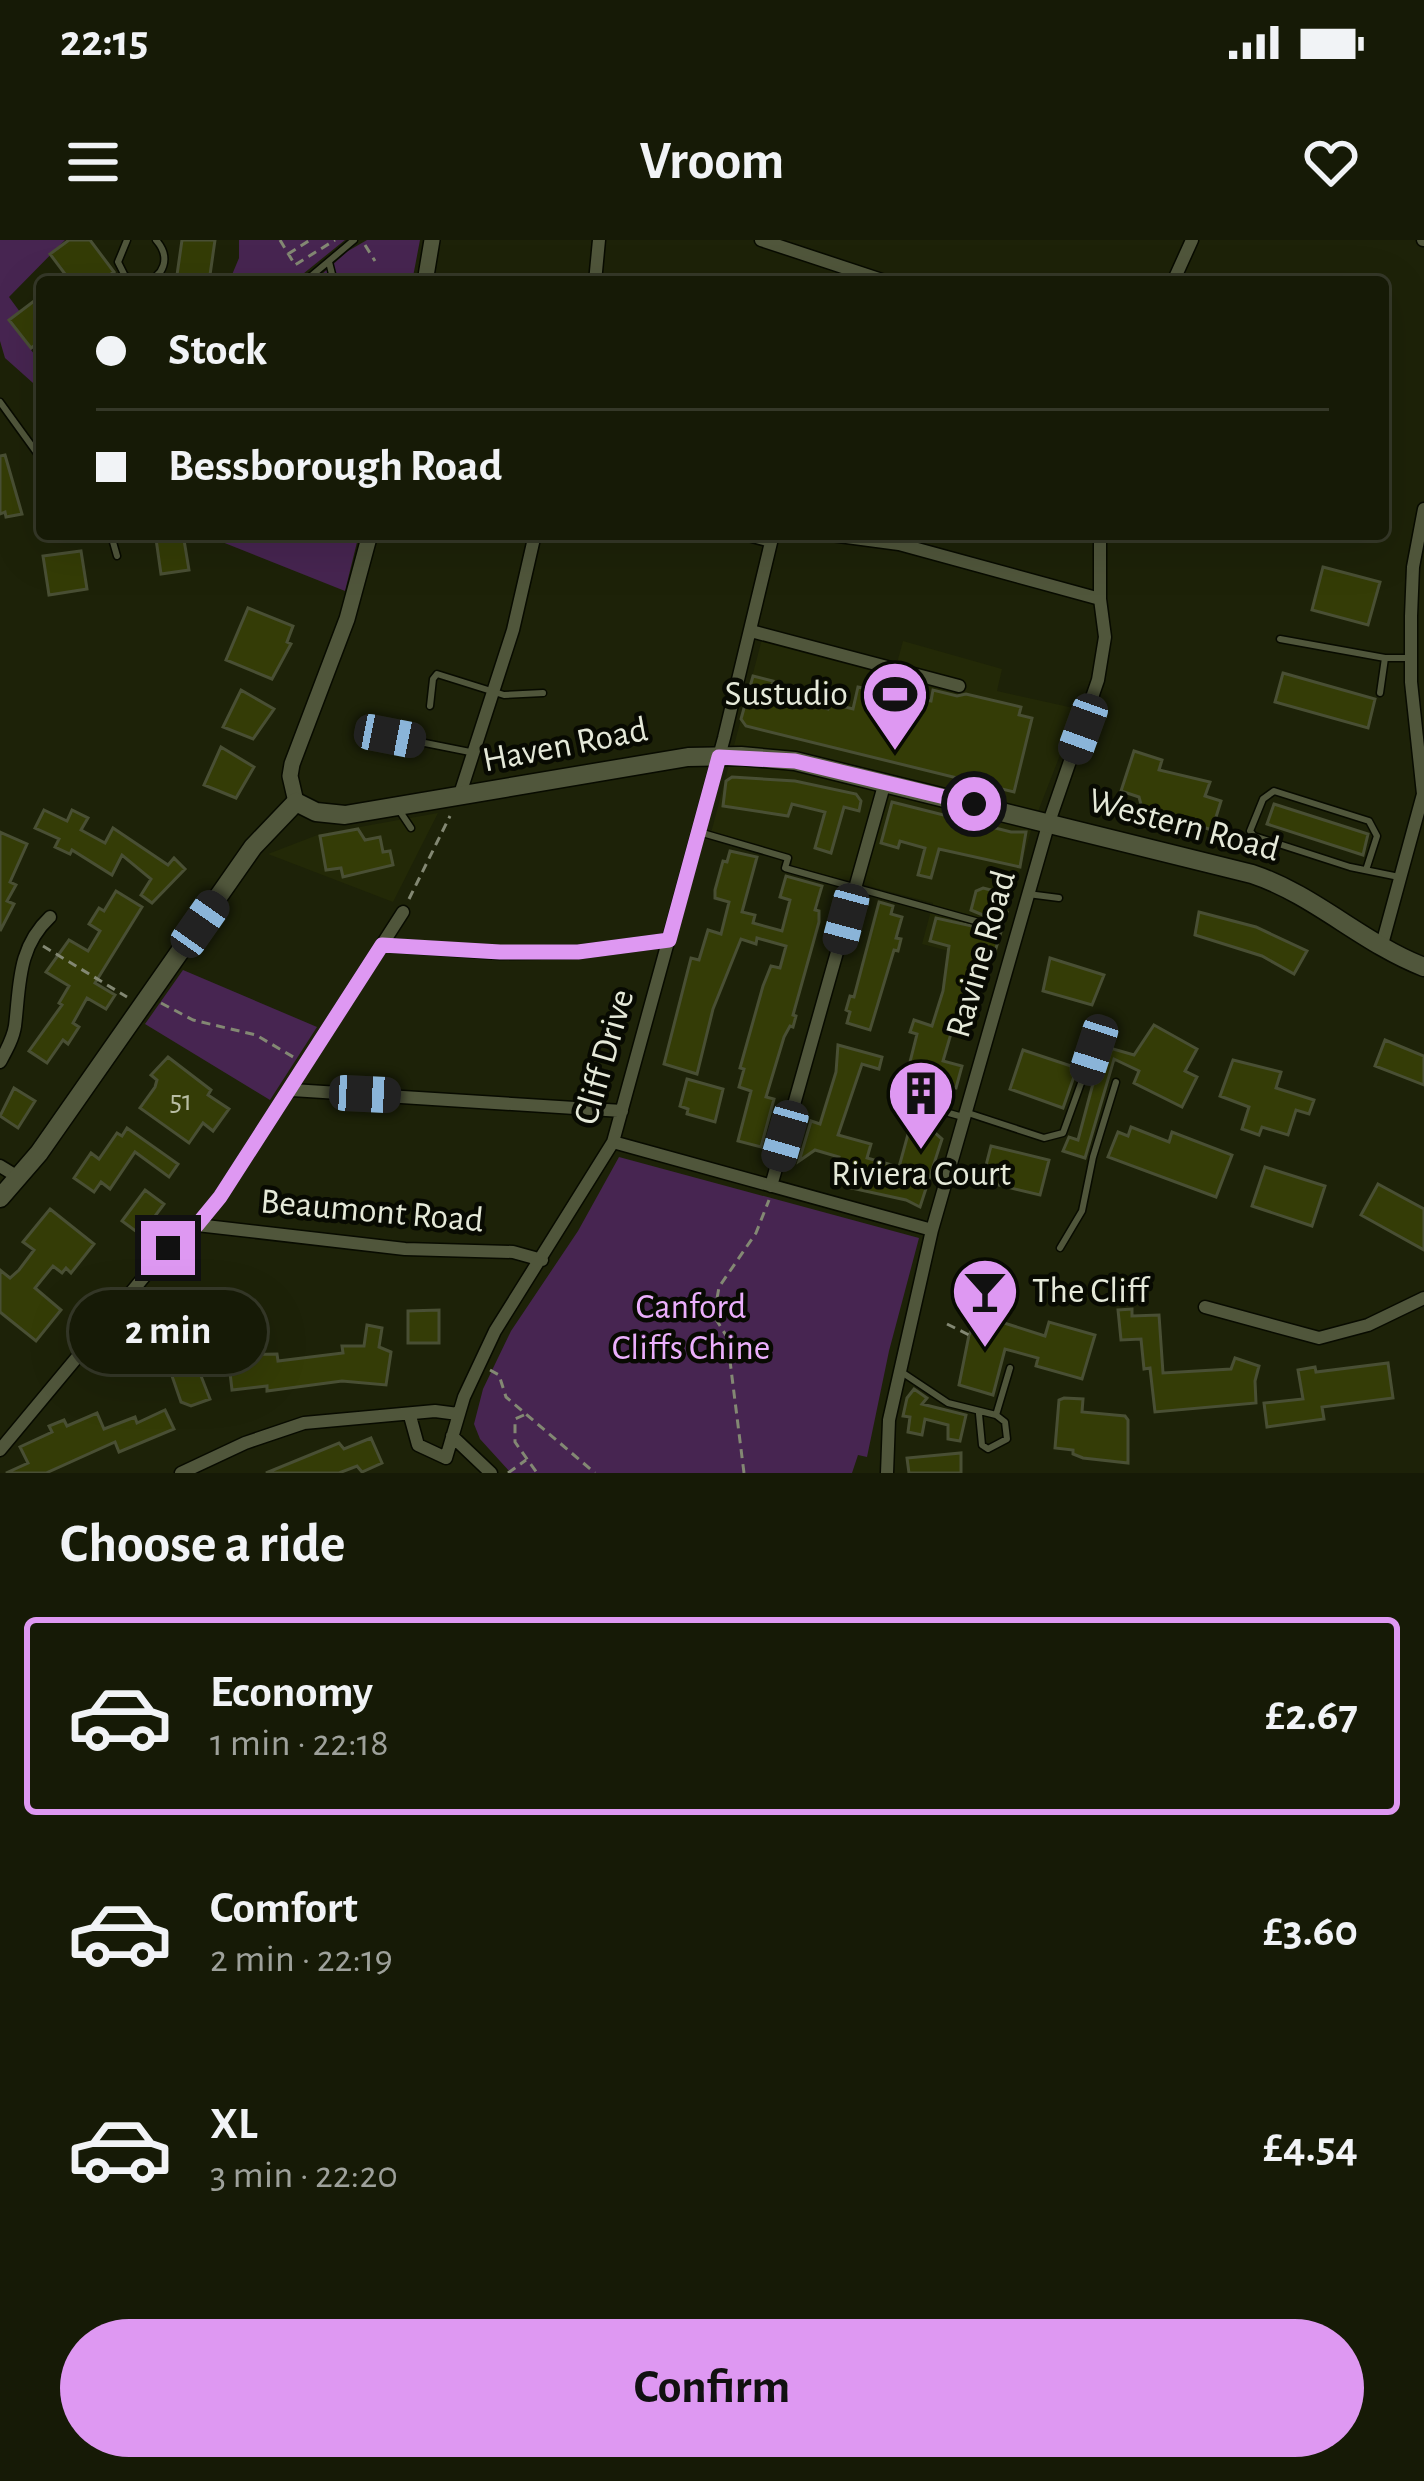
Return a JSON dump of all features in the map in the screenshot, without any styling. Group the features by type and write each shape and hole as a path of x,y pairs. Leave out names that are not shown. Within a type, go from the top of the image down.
{"main road":[{"name":"Haven Road","path":"296,802 316,812 345,815 656,761 719,757 795,761 1049,823"},
{"path":"0,1198 254,847 296,802"},
{"name":"Western Road","path":"1049,823 1276,882 1381,948 1424,967"}],"street":[{"path":"426,276 432,240"},
{"path":"596,276 599,240"},
{"path":"761,240 840,275"},
{"path":"1176,276 1192,240"},
{"path":"1381,948 1423,794 1418,691 1411,658 1412,567 1424,509"},
{"path":"296,802 292,764 353,602 368,540"},
{"path":"459,798 513,630 534,540"},
{"name":"Cliff Drive","path":"442,1473 478,1363 613,1142 719,757 771,540"},
{"path":"869,540 1100,599"},
{"name":"Ravine Road","path":"887,1473 886,1447 900,1371 1010,931 1028,894 1098,680 1105,637 1100,540"},
{"path":"751,631 959,686"},
{"path":"771,1186 885,782"},
{"path":"0,1450 168,1248 197,1225 292,1090 403,912"},
{"path":"0,1062 15,1029 17,983 32,938 50,917"},
{"path":"382,945 578,952 669,940"},
{"path":"292,1090 622,1111"},
{"path":"613,1142 932,1238"},
{"path":"0,1166 17,1178"},
{"name":"Beaumont Road","path":"197,1225 405,1249 513,1252 542,1260"},
{"path":"1205,1307 1319,1338 1368,1325 1424,1298"},
{"path":"181,1473 245,1443 304,1423 458,1414"},
{"path":"410,1417 418,1445 446,1458"},
{"path":"452,1436 491,1473"}],"lane":[{"path":"125,276 118,262 127,240"},
{"path":"155,240 165,258 159,276"},
{"path":"311,276 352,241"},
{"path":"329,261 333,276"},
{"path":"0,402 36,452"},
{"path":"113,540 117,556"},
{"path":"1280,639 1385,658 1411,658"},
{"path":"1380,692 1385,658"},
{"path":"430,706 437,674 515,696 543,693"},
{"path":"390,736 474,752"},
{"path":"1366,870 1377,836 1369,821 1274,791 1263,799 1250,831 1254,836 1366,870 1402,878"},
{"path":"397,808 411,828"},
{"path":"699,832 788,857 785,868 986,924"},
{"path":"1028,894 1058,898"},
{"path":"932,1108 1054,1137 1071,1120 1094,1050"},
{"path":"1060,1248 1082,1210 1116,1082"},
{"path":"996,1415 1010,1368"},
{"path":"900,1371 948,1403 996,1415 1005,1422 1007,1439 988,1449 980,1439 979,1414"}],"path":[{"path":"280,240 295,265 335,240"},
{"path":"288,254 310,240"},
{"path":"364,244 375,262"},
{"path":"403,912 459,798"},
{"path":"32,938 146,1001 193,1020 256,1035 307,1064"},
{"path":"744,1473 727,1337 714,1316 719,1287 756,1233 771,1186"},
{"path":"947,1324 969,1335"},
{"path":"478,1363 499,1375 506,1397 595,1473"},
{"path":"525,1414 515,1419 515,1442 537,1473"},
{"path":"508,1473 526,1460"}],"shaded area":[{"path":"762,639 894,674 903,641 1002,669 997,691 1078,709 1032,827 994,963 922,944 933,903 792,866 792,856 711,833"},
{"path":"438,813 393,902 268,854 320,834"}],"green space":[{"path":"0,240 65,240 9,297 36,334 36,346 31,350 36,356 36,386 5,358 0,341"},
{"path":"239,240 345,240 300,276 232,276 239,258"},
{"path":"367,240 420,240 413,276 320,276"},
{"path":"217,540 358,540 345,591"},
{"path":"183,970 317,1027 270,1100 145,1024"},
{"name":"Canford Cliffs Chine","path":"619,1157 919,1238 867,1457 858,1455 852,1473 511,1473 480,1439 474,1424 483,1389 511,1331 578,1231"}],"building":[{"path":"69,240 90,240 114,272 66,276 50,254"},
{"path":"182,240 215,240 210,276 177,276"},
{"path":"36,300 36,344 31,348 9,320"},
{"path":"5,455 22,514 6,517 5,512 0,514 0,456"},
{"path":"156,540 184,540 189,570 161,574"},
{"path":"81,551 87,589 49,595 43,556"},
{"path":"1323,567 1380,582 1368,625 1312,610"},
{"path":"248,608 293,626 287,642 291,644 272,679 226,660"},
{"path":"1283,673 1375,699 1368,728 1275,702"},
{"path":"753,676 773,681 769,694 828,709 830,703 853,709 858,687 931,701 933,690 966,694 1021,707 1019,715 1032,718 1014,792 746,726 741,719"},
{"path":"241,690 274,709 253,739 223,727"},
{"path":"221,747 254,767 236,798 204,785"},
{"path":"1134,751 1162,760 1159,770 1210,782 1205,796 1221,801 1212,830 1142,808 1139,797 1121,791"},
{"path":"732,777 795,781 856,794 861,801 859,811 844,807 831,853 815,848 825,812 792,804 788,816 723,806 726,781"},
{"path":"892,802 1026,832 1020,867 939,849 931,878 918,875 925,848 900,841 898,848 881,843"},
{"path":"1274,804 1368,834 1363,855 1267,824"},
{"path":"44,810 67,821 72,810 88,818 81,830 105,843 113,828 168,865 174,858 185,869 152,903 141,895 151,879 122,855 112,875 72,850 70,854 55,847 59,839 35,828"},
{"path":"358,829 365,840 380,837 393,865 343,877 341,868 326,870 320,836"},
{"path":"0,832 27,844 10,882 16,885 7,901 14,904 0,931"},
{"path":"730,851 757,857 742,912 755,915 753,923 782,931 790,900 780,897 786,876 822,886 815,910 819,922 796,1016 784,1037 766,1097 774,1099 761,1147 738,1141 751,1091 739,1087 744,1069 740,1068 763,986 771,966 780,968 786,946 741,939 713,1009 697,1074 664,1064 691,958 699,960 708,930 721,934 729,902 715,898 715,890"},
{"path":"116,891 142,907 95,983 115,995 106,1009 87,998 73,1023 79,1027 47,1063 29,1051 62,1005 69,986 46,972 69,940 88,951 100,931 89,924"},
{"path":"976,891 999,892 996,905 1007,912 993,958 978,954 943,1061 962,1066 956,1088 938,1084 933,1101 924,1105 936,1124 934,1132 942,1139 920,1207 851,1188 853,1182 834,1176 839,1157 815,1150 799,1161 811,1121 820,1124 836,1072 838,1045 882,1057 879,1069 862,1064 838,1135 871,1144 867,1158 899,1167 923,1080 916,1078 919,1069 909,1066 917,1034 910,1032 914,1020 932,1026 943,991 949,946 930,941 936,918 990,930 990,918 971,910"},
{"path":"879,902 893,906 891,914 902,917 896,938 901,939 870,1030 847,1023 850,1012 846,1010 850,996 854,997"},
{"path":"1199,912 1256,927 1307,951 1294,974 1262,956 1195,935"},
{"path":"1050,958 1104,975 1092,1005 1043,991"},
{"path":"1154,1025 1197,1049 1185,1071 1197,1077 1182,1107 1134,1083 1139,1071 1114,1059 1085,1158 1063,1151 1069,1137 1078,1140 1103,1046 1134,1055"},
{"path":"1385,1040 1424,1056 1424,1085 1375,1066"},
{"path":"1023,1050 1077,1068 1063,1108 1010,1089"},
{"path":"168,1057 229,1109 213,1131 203,1123 189,1143 140,1108 155,1087 157,1080 151,1075"},
{"path":"1233,1060 1281,1072 1276,1088 1314,1100 1309,1114 1296,1110 1288,1135 1262,1127 1259,1135 1242,1129 1249,1107 1220,1096"},
{"path":"687,1079 723,1089 715,1122 687,1114 688,1109 680,1106"},
{"path":"14,1088 35,1101 18,1128 0,1116"},
{"path":"1131,1127 1169,1142 1172,1132 1232,1155 1216,1197 1108,1157 1118,1132 1128,1136"},
{"path":"127,1128 178,1164 169,1177 135,1152 110,1189 101,1182 94,1192 74,1178 91,1153 99,1159 117,1133 122,1136"},
{"path":"991,1146 1049,1160 1040,1195 982,1181"},
{"path":"1265,1167 1325,1186 1312,1226 1252,1206"},
{"path":"1378,1184 1424,1209 1424,1250 1361,1215"},
{"path":"145,1190 164,1204 141,1235 122,1221"},
{"path":"50,1209 94,1244 71,1273 53,1266 35,1288 61,1310 36,1341 0,1312 0,1270 10,1278 19,1270 34,1250 23,1242"},
{"path":"1132,1309 1132,1316 1159,1315 1163,1373 1231,1369 1235,1358 1259,1366 1256,1403 1155,1412 1141,1339 1121,1340 1118,1310"},
{"path":"439,1310 439,1343 408,1343 408,1311"},
{"path":"979,1315 1045,1336 1049,1322 1095,1335 1082,1379 1036,1366 1038,1358 1005,1349 993,1395 959,1385 969,1335"},
{"path":"367,1325 382,1328 379,1347 391,1352 386,1385 342,1381 267,1391 267,1386 232,1390 228,1355 277,1354 278,1361 343,1353 342,1346 364,1346"},
{"path":"204,1355 210,1373 201,1376 210,1399 191,1406 181,1402 172,1376 188,1370 185,1362"},
{"path":"1388,1363 1393,1398 1322,1407 1324,1419 1267,1427 1264,1403 1303,1399 1298,1370"},
{"path":"914,1389 927,1398 922,1404 966,1415 960,1441 948,1439 948,1425 925,1419 922,1435 908,1432 910,1417 903,1416"},
{"path":"1083,1399 1082,1412 1125,1416 1128,1463 1083,1458 1073,1450 1055,1448 1059,1400"},
{"path":"165,1410 174,1429 119,1452 115,1442 46,1473 6,1473 28,1463 20,1447 52,1432 49,1426 64,1420 67,1426 97,1413 104,1429 135,1417 137,1423"},
{"path":"371,1438 382,1463 362,1472 357,1466 339,1473 266,1473 339,1443 344,1449"},
{"path":"961,1453 961,1473 909,1473 907,1458"}],"place":[{"name":"Sustudio","path":"895,753"},
{"name":"Riviera Court","path":"921,1152"},
{"name":"The Cliff","path":"985,1350"}],"route":[{"path":"168,1248 197,1225 220,1197 382,945 578,952 669,940 719,757 795,761 974,804"}]}
